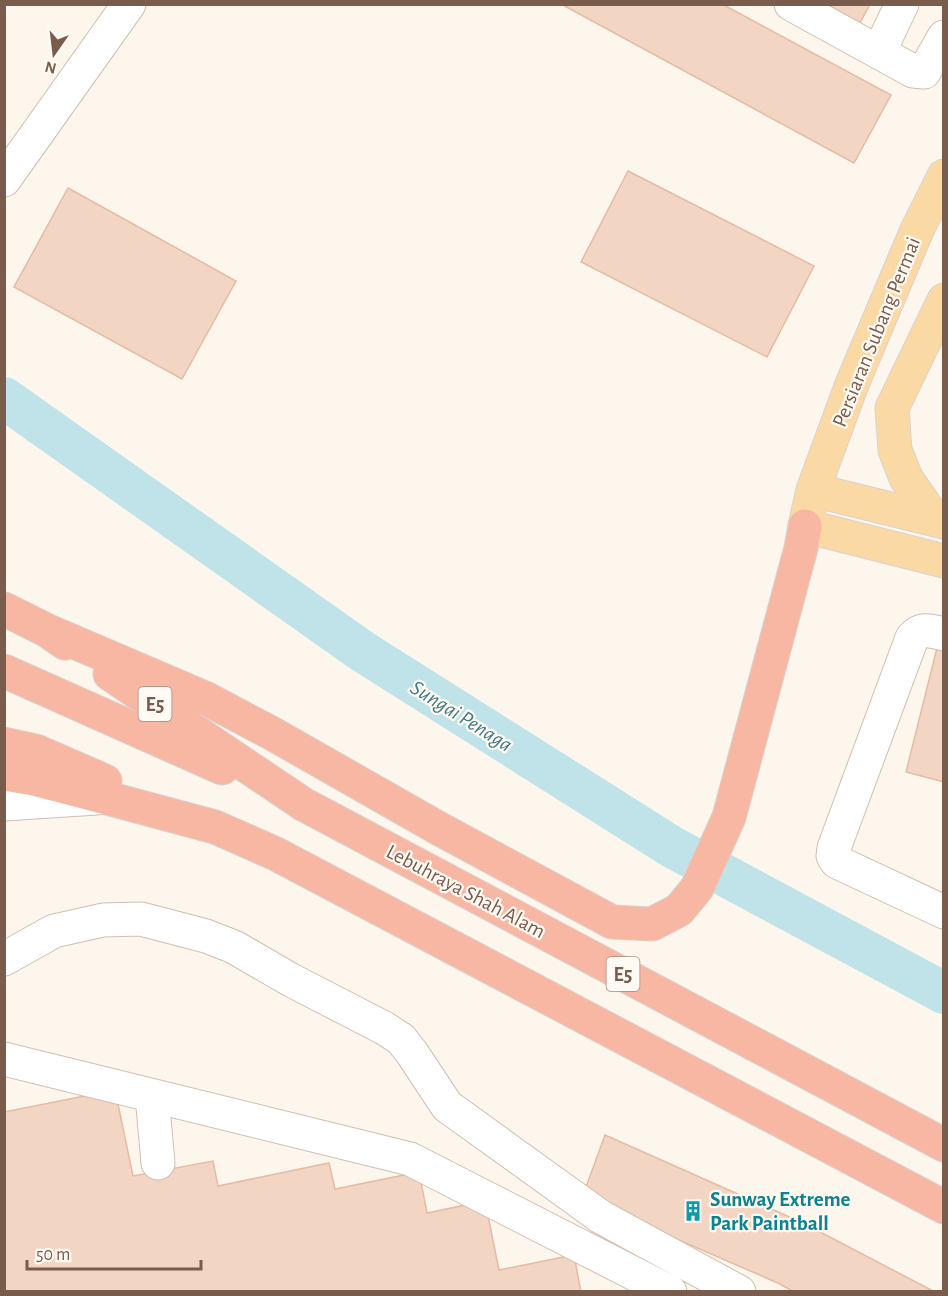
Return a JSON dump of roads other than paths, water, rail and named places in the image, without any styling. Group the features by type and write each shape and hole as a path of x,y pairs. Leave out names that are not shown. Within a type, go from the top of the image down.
{"highway":[{"path":"46,630 205,698 612,922 652,924 679,910 697,888 729,817 759,710 805,526"},
{"name":"Lebuhraya Shah Alam","path":"4,609 46,630 303,804 944,1145"},
{"path":"4,670 303,804"},
{"path":"4,744 36,751 276,854 944,1207"},
{"path":"4,774 34,779 214,827"}],"main road":[{"name":"Persiaran Subang Permai","path":"805,526 813,490 852,384 917,230 944,176"},
{"name":"Persiaran Subang Permai","path":"939,521 906,478 896,450 892,408 944,300"},
{"path":"813,490 939,521"},
{"path":"805,526 944,561"}],"street":[{"path":"8,170 129,4"},
{"path":"791,4 914,71 924,72 944,37"},
{"path":"879,52 902,4"},
{"path":"944,634 925,630 916,632 912,638 833,856 837,861 944,912"},
{"path":"4,804 108,798"},
{"path":"4,959 54,931 103,920 141,919 206,936 234,947 401,1039 447,1106 601,1217 739,1292"},
{"path":"4,1059 410,1159 670,1292"},
{"path":"152,1095 158,1163"}],"waterway":[{"name":"Sungai Penaga","path":"4,398 362,651 672,847 944,993"}],"place":[{"name":"Sunway Extreme Park Paintball","path":"693,1211"}]}
